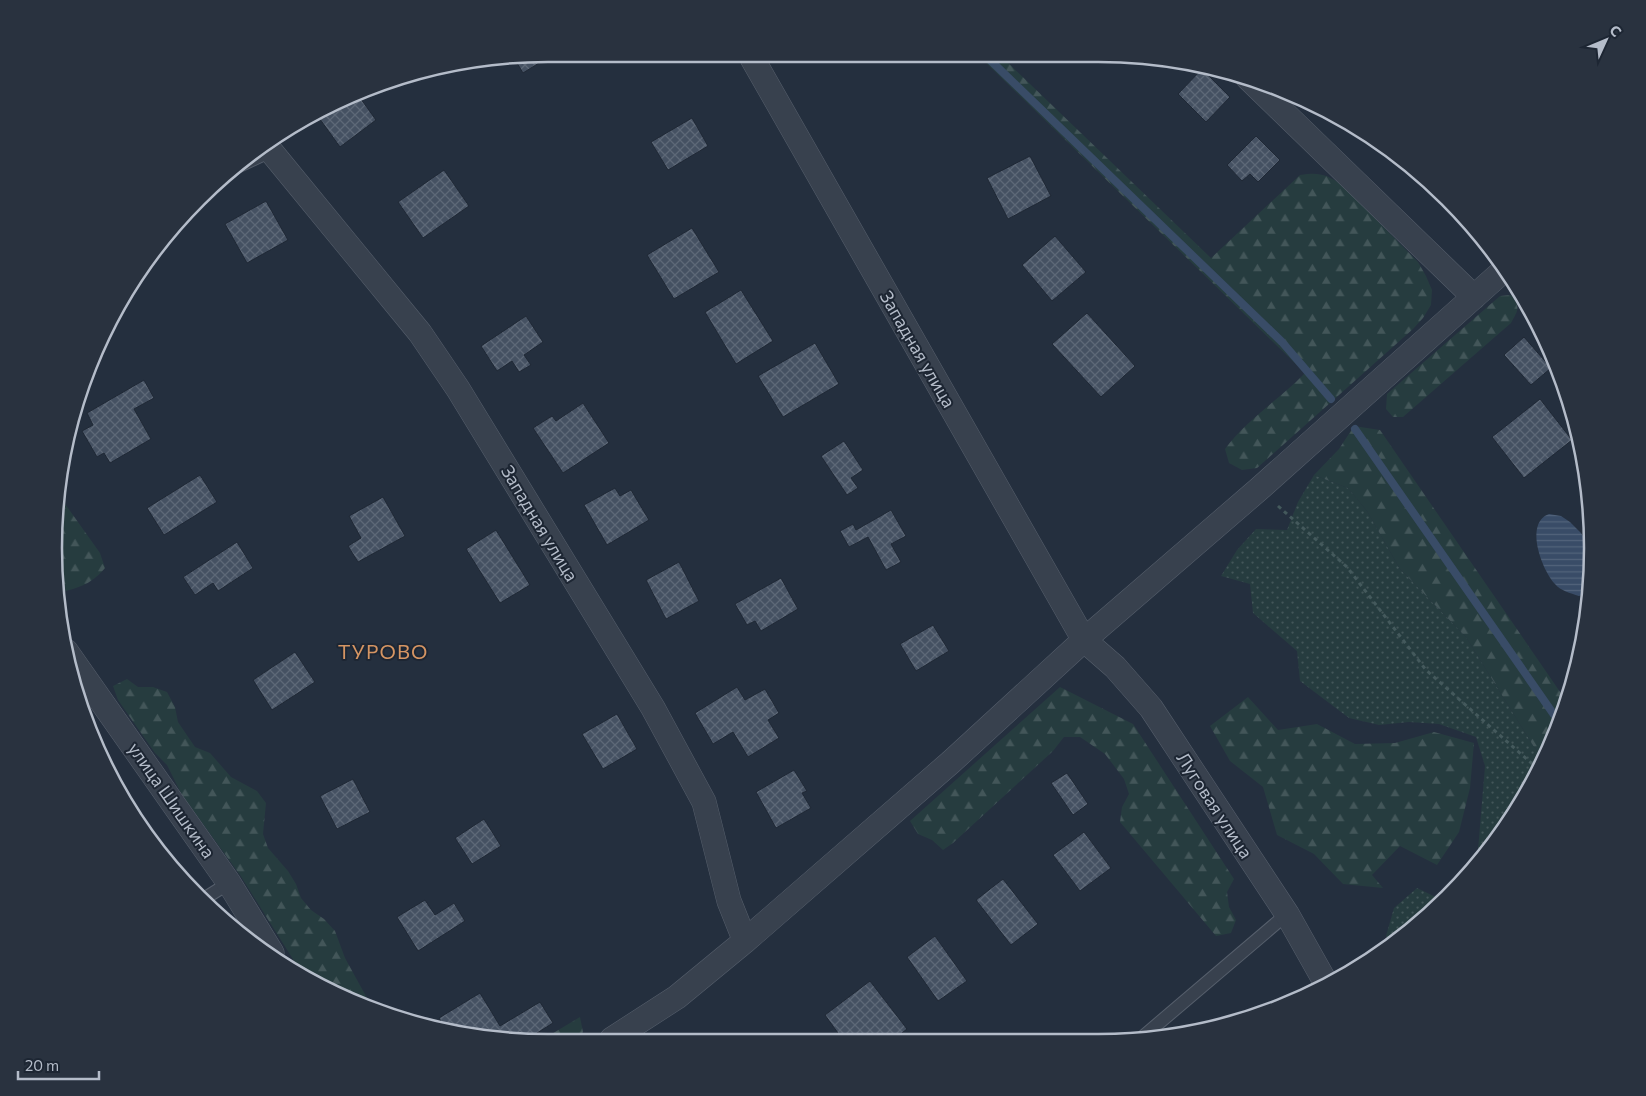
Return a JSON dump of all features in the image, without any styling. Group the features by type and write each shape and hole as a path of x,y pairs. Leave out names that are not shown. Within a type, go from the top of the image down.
{"street":[{"name":"Западная улица","path":"754,62 1084,640"},
{"path":"1261,91 1474,297"},
{"name":"Западная улица","path":"270,150 420,333 458,389 653,708 704,802 729,901 745,941"},
{"path":"620,1034 676,997 745,941 951,762 1084,640 1259,490 1499,274"},
{"name":"Луговая улица","path":"1084,640 1115,667 1151,708 1286,914 1323,978"},
{"name":"улица Шишкина","path":"77,667 230,883 266,943"}],"lane":[{"path":"210,895 230,883"},
{"path":"1151,1030 1286,914"}],"path":[{"path":"1259,490 1347,567 1426,670 1532,764"}],"green space":[{"path":"985,62 1007,62 1211,258 1300,175 1322,175 1342,185 1418,262 1432,290 1431,305 1413,329 1257,468 1242,470 1229,463 1225,449 1234,438 1305,373"},
{"path":"1511,295 1517,309 1511,323 1403,417 1393,417 1386,409 1387,394 1500,296"},
{"path":"1354,426 1380,430 1561,693 1547,734 1538,752 1466,637 1400,569 1367,511 1348,488 1314,475 1339,449"},
{"path":"1314,475 1348,488 1367,511 1400,569 1466,637 1538,752 1502,818 1478,850 1485,766 1476,737 1439,724 1409,722 1379,725 1349,718 1300,681 1297,651 1253,613 1250,584 1221,576 1237,550 1256,529 1287,530 1298,502"},
{"path":"65,504 100,553 105,568 88,583 66,591 62,548"},
{"path":"127,679 138,687 153,687 167,692 175,707 178,722 195,747 210,753 231,777 257,791 266,803 263,834 268,848 288,871 296,884 301,898 311,910 324,919 335,931 345,958 367,999 295,962 240,875 182,795 167,765 155,753 118,700 113,686"},
{"path":"1060,687 1133,724 1234,879 1227,892 1229,907 1236,920 1231,933 1216,936 1120,822 1122,807 1129,794 1124,779 1105,754 1080,737 1064,737 1053,751 943,850 932,840 918,834 910,821"},
{"path":"1248,697 1278,730 1317,724 1355,744 1395,743 1434,732 1474,743 1470,788 1459,832 1437,865 1400,846 1372,875 1383,888 1343,884 1314,854 1277,835 1263,787 1230,761 1210,726"},
{"path":"1417,888 1435,897 1387,938 1386,936 1394,908"},
{"path":"580,1017 583,1032 582,1034 552,1034"}],"water":[{"path":"1549,514 1561,516 1570,522 1583,537 1581,595 1557,586 1545,568 1536,536 1542,519"}],"building":[{"path":"540,63 523,73 518,64"},
{"path":"1198,73 1208,76 1230,97 1206,122 1178,94"},
{"path":"361,99 376,120 340,147 320,120"},
{"path":"692,118 708,146 668,170 651,142"},
{"path":"1256,136 1280,160 1258,182 1250,174 1242,181 1227,165"},
{"path":"1030,156 1051,196 1008,219 987,178"},
{"path":"444,170 469,206 423,238 398,202"},
{"path":"266,201 288,240 247,263 225,224"},
{"path":"692,228 719,272 674,299 647,255"},
{"path":"1055,236 1086,272 1052,301 1022,265"},
{"path":"741,290 773,341 736,364 705,312"},
{"path":"1087,313 1135,366 1101,397 1052,344"},
{"path":"526,316 543,342 524,355 531,365 519,372 512,361 497,371 481,346"},
{"path":"1524,337 1548,364 1550,369 1531,385 1504,355"},
{"path":"815,343 839,384 783,417 758,376"},
{"path":"144,380 154,398 134,409 151,439 110,463 104,453 97,457 82,431 93,425 87,413"},
{"path":"1540,399 1571,441 1524,478 1492,437"},
{"path":"583,403 609,443 563,473 533,428 552,416 556,421"},
{"path":"844,441 863,470 851,478 858,488 847,495 821,456"},
{"path":"200,475 217,502 164,535 147,508"},
{"path":"615,488 620,496 631,490 649,520 607,545 584,505"},
{"path":"383,497 405,536 358,562 348,546 361,538 349,516"},
{"path":"891,510 906,536 891,544 901,562 886,570 868,537 849,547 840,531 853,524 856,530"},
{"path":"496,530 530,585 500,603 466,549"},
{"path":"237,542 253,568 218,591 213,583 195,595 183,577"},
{"path":"679,562 699,601 666,619 646,580"},
{"path":"781,578 798,609 761,631 755,621 747,625 735,604"},
{"path":"933,625 949,651 916,671 900,644"},
{"path":"295,652 315,682 272,710 253,680"},
{"path":"737,687 745,700 765,689 779,713 768,720 779,738 748,757 733,732 713,744 695,713"},
{"path":"617,714 637,749 603,769 582,734"},
{"path":"794,770 807,791 802,793 811,808 776,828 756,792"},
{"path":"1067,773 1088,804 1073,815 1051,783"},
{"path":"353,779 370,812 337,829 320,796"},
{"path":"484,819 501,846 472,864 455,838"},
{"path":"1084,832 1111,868 1080,891 1053,855"},
{"path":"1003,879 1038,924 1011,945 976,900"},
{"path":"425,900 435,915 454,903 465,921 418,951 397,917"},
{"path":"935,936 967,981 938,1001 907,957"},
{"path":"870,981 907,1029 901,1034 839,1034 825,1015"},
{"path":"480,993 500,1026 540,1002 553,1023 537,1033 453,1024 441,1021 439,1018"}],"waterway":[{"path":"992,62 1282,342 1331,399"},
{"path":"1355,429 1554,715"}],"district":[{"name":"ТУРОВО","path":"383,651"}]}
